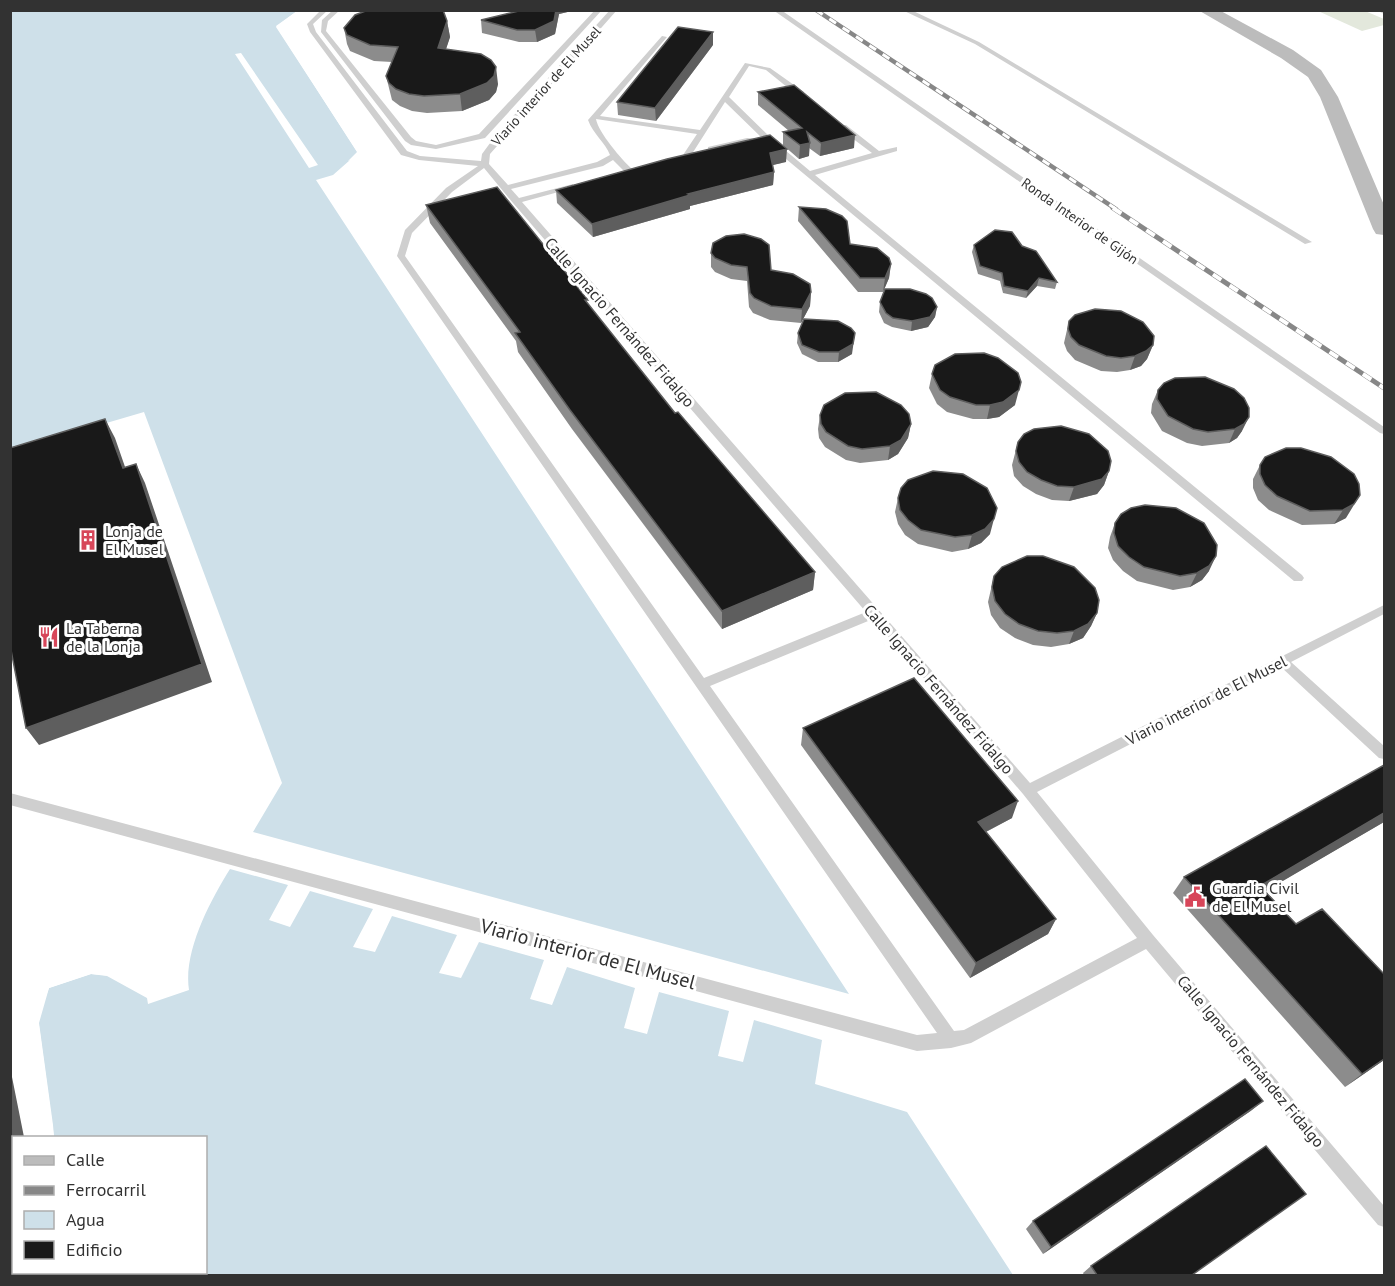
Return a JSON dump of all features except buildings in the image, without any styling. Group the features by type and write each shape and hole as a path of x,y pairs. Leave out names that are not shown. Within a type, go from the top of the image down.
{"street":[{"path":"1206,10 1287,54 1315,74 1329,97 1384,229"}],"lane":[{"path":"325,10 310,24 313,32 404,153 419,158 485,164"},
{"path":"337,10 325,20 323,31 408,139 414,143 436,147 482,136 599,10"},
{"name":"Viario interior de El Musel","path":"485,164 486,154 499,137 614,10"},
{"name":"Ronda Interior de Gijón","path":"776,10 1384,430"},
{"path":"905,10 976,43 1308,242"},
{"path":"617,174 634,170 614,156 612,148 594,128 592,120 664,37"},
{"path":"770,142 747,140 682,157 702,133 747,64 768,69 805,97"},
{"path":"725,98 770,142 1298,578"},
{"path":"595,117 702,133"},
{"path":"832,118 878,154"},
{"path":"810,174 894,149"},
{"path":"509,195 600,164 614,156"},
{"path":"485,164 408,232 401,256 951,1040"},
{"name":"Calle Ignacio Fernández Fidalgo","path":"485,164 509,195 1028,790 1149,940 1384,1219"},
{"path":"509,195 584,183"},
{"name":"Viario interior de El Musel","path":"1028,790 1384,609"},
{"path":"701,684 873,614"},
{"path":"1282,661 1384,754"},
{"name":"Viario interior de El Musel","path":"10,799 917,1043 966,1038 1149,940"}],"shaded area":[{"path":"1318,11 1365,11 1384,19 1384,25 1362,31"}],"water":[{"path":"11,11 297,11 276,27 358,153 333,175 316,180 849,994 253,832 282,783 144,412 11,451"},
{"path":"230,869 288,885 269,920 290,927 310,891 373,909 353,947 375,952 392,916 457,935 439,973 461,978 479,942 544,960 530,999 552,1005 567,967 635,988 624,1028 647,1034 659,992 729,1011 718,1056 743,1062 754,1020 822,1040 815,1084 907,1112 1013,1275 11,1276 10,1243 12,1242 12,1274 207,1274 207,1136 54,1136 38,1018 49,988 91,974 107,976 147,998 148,1004 189,990 188,975 194,943 214,896"}],"pier":[{"path":"300,11 280,27 360,151 355,159 348,161 357,152 276,26"},
{"path":"241,53 318,165 309,168 235,54"},
{"path":"90,971 113,976 91,974 49,988 39,1023 54,1136 51,1136 35,1017 47,985"}],"railway":[{"path":"816,10 1116,209"},
{"path":"1113,208 1384,388"}],"place":[{"name":"Lonja de El Musel","path":"88,540"},
{"name":"La Taberna de la Lonja","path":"49,637"},
{"name":"Guardia Civil de El Musel","path":"1195,897"}]}
